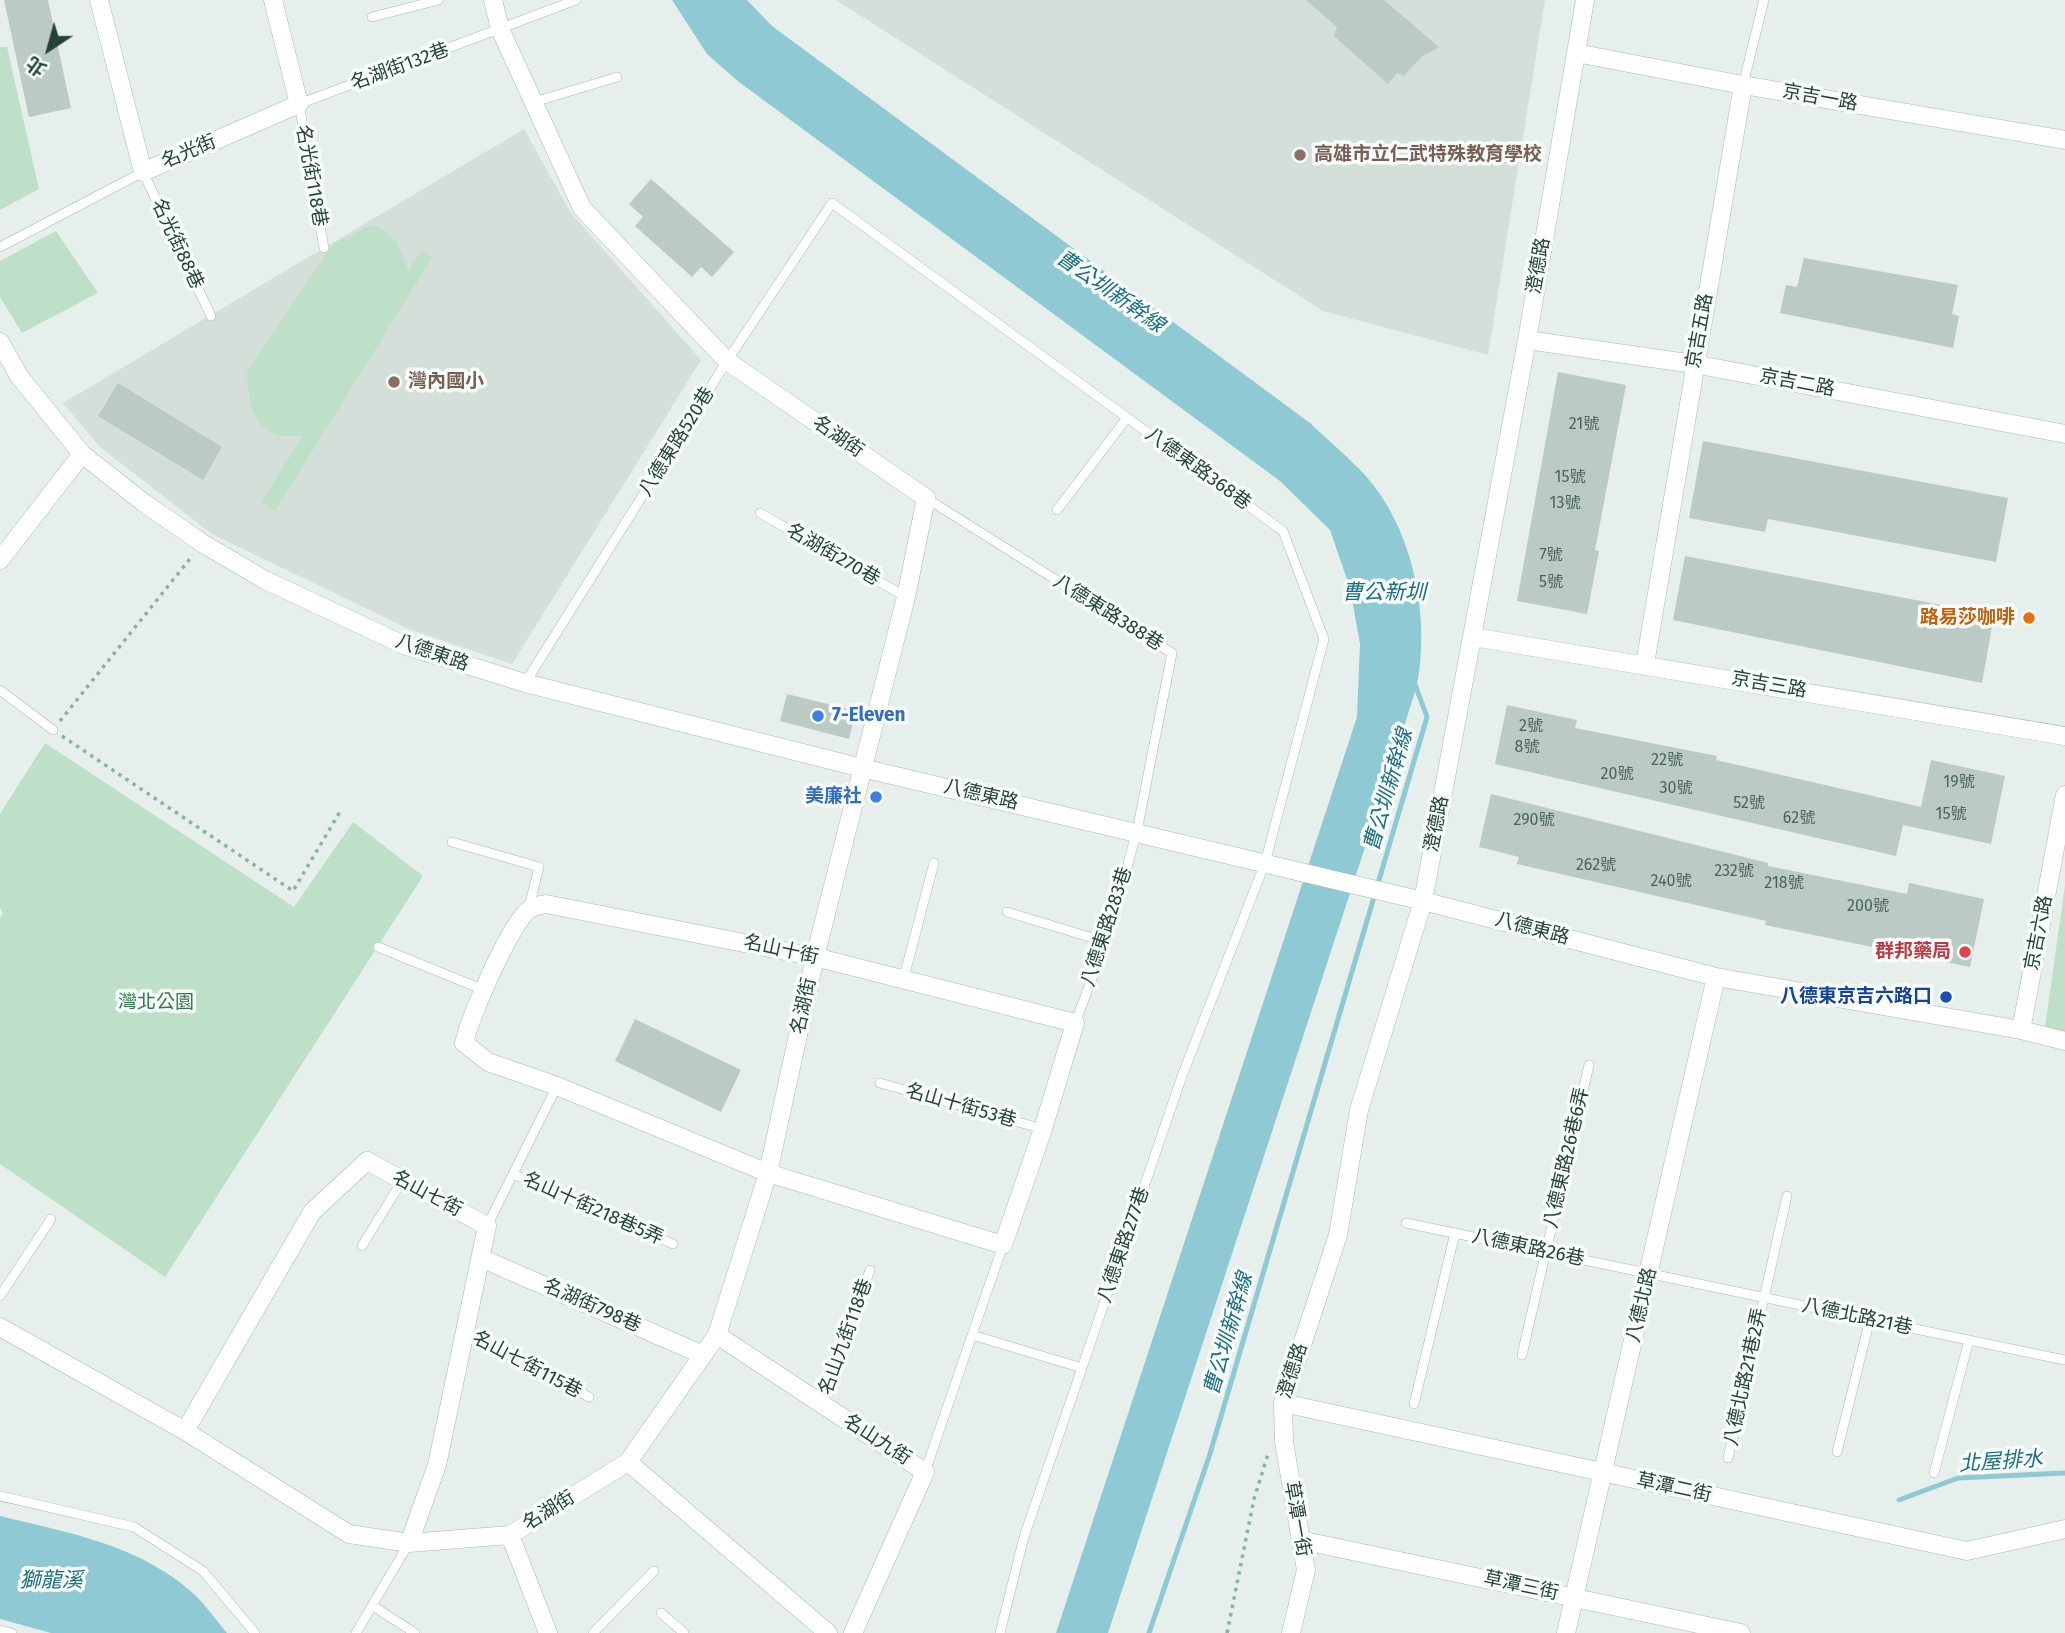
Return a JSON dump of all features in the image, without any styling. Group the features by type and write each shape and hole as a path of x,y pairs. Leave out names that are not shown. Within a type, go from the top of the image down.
{"street":[{"name":"名光街","path":"99,0 143,172 299,104"},
{"path":"273,0 299,104"},
{"name":"名湖街","path":"0,1327 184,1431 349,1534 409,1544 510,1535 628,1462 717,1335 768,1173 815,957 906,597 926,498 727,361 582,208 500,29 493,0"},
{"name":"澄德路","path":"1283,1403 1338,1235 1359,1110 1423,901 1527,340 1585,0"},
{"name":"京吉一路","path":"1576,52 1742,85 2065,140"},
{"name":"京吉五路","path":"1645,664 1742,85"},
{"name":"京吉二路","path":"1527,340 1694,364 2065,434"},
{"name":"八德東路","path":"0,342 19,376 82,454 144,503 202,543 265,580 406,646 525,683 862,768 1137,831 1423,901 1716,977 2021,1030 2065,1041"},
{"path":"0,560 82,454"},
{"name":"京吉三路","path":"1473,637 2065,737"},
{"name":"京吉六路","path":"2021,1030 2065,795"},
{"name":"名山十街","path":"529,909 546,904 815,957 1075,1023"},
{"path":"529,909 513,932 469,1020 464,1043 488,1062 557,1086 768,1173 1003,1245 1043,1129 1075,1023"},
{"name":"八德北路","path":"1566,1633 1716,977"},
{"name":"名山七街","path":"184,1431 312,1212 366,1161 487,1226"},
{"path":"409,1544 437,1465 487,1226"},
{"name":"名湖街798巷","path":"481,1258 703,1355"},
{"name":"名山九街","path":"717,1335 925,1472 853,1633"},
{"name":"草潭二街","path":"1283,1403 1967,1552 2065,1529"},
{"name":"草潭一街","path":"1283,1403 1284,1442 1306,1570 1290,1633"},
{"path":"628,1462 828,1633"},
{"path":"510,1535 548,1633"},
{"name":"草潭三街","path":"1300,1540 1741,1633"}],"lane":[{"path":"372,17 439,0"},
{"name":"名湖街132巷","path":"299,104 576,0"},
{"name":"京吉五路","path":"1742,85 1764,0"},
{"path":"532,103 617,78"},
{"name":"名光街118巷","path":"299,104 324,248"},
{"path":"0,247 143,172"},
{"name":"名光街88巷","path":"143,172 211,316"},
{"name":"八德東路520巷","path":"525,683 727,361 832,203"},
{"name":"八德東路368巷","path":"832,203 1283,531 1324,639 1265,863"},
{"path":"1057,510 1127,418"},
{"name":"八德東路388巷","path":"926,498 1172,653 1137,831"},
{"name":"名湖街270巷","path":"760,513 906,597"},
{"path":"0,690 53,730"},
{"name":"八德東路283巷","path":"1075,1023 1106,942 1137,831"},
{"path":"452,842 539,867 529,909"},
{"path":"903,981 933,863"},
{"name":"八德東路277巷","path":"1000,1633 1024,1537 1182,1076 1265,863"},
{"path":"1007,912 1106,942"},
{"path":"378,947 484,990"},
{"name":"八德東路26巷6弄","path":"1522,1354 1589,1065"},
{"name":"名山十街53巷","path":"880,1083 1043,1129"},
{"path":"487,1226 557,1086"},
{"name":"名山十街218巷5弄","path":"513,1174 673,1244"},
{"path":"362,1246 402,1181"},
{"name":"八德北路21巷2弄","path":"1728,1458 1787,1196"},
{"path":"0,1296 51,1219"},
{"name":"八德東路26巷","path":"1406,1223 1650,1273"},
{"path":"1414,1404 1455,1233"},
{"path":"925,1472 1003,1245"},
{"name":"名山九街118巷","path":"822,1404 870,1270"},
{"name":"八德北路21巷","path":"1650,1273 2065,1360"},
{"path":"1837,1452 1870,1320"},
{"name":"名山七街115巷","path":"465,1332 589,1397"},
{"path":"972,1335 1082,1368"},
{"path":"1934,1473 1969,1340"},
{"path":"0,1496 134,1527 202,1571 255,1633"},
{"path":"356,1633 409,1544"},
{"path":"593,1633 654,1571"},
{"path":"373,1606 415,1633"},
{"path":"661,1613 684,1633"},
{"path":"0,1630 12,1633"}],"path":[{"path":"202,543 53,730 293,891 341,810"},
{"path":"1227,1633 1254,1499 1269,1451"}],"shaded area":[{"name":"高雄市立仁武特殊教育學校","path":"836,0 1545,0 1488,355 1323,311"},
{"name":"灣內國小","path":"524,129 571,213 701,360 512,664 411,630 212,534 100,447 63,403"}],"green space":[{"path":"0,47 7,47 39,189 0,210"},
{"path":"371,225 386,232 396,242 408,272 422,250 432,258 275,511 261,502 303,436 281,436 263,427 250,401 247,372 333,244"},
{"path":"56,231 98,293 22,333 0,297 0,261"},
{"name":"灣北公園","path":"45,743 294,907 353,822 423,876 165,1277 0,1164 0,918 3,913 0,907 0,814"},
{"path":"2065,885 2065,1032 2045,1027"}],"water":[{"name":"曹公新圳","path":"672,0 747,0 772,26 1310,423 1365,475 1381,495 1405,543 1413,568 1421,621 1419,673 1414,695 1108,1633 1056,1633 1357,717 1360,644 1350,588 1330,530 1280,481 739,82 707,54"},
{"name":"獅龍溪","path":"0,1516 104,1543 152,1564 196,1596 227,1633 51,1633 0,1619"}],"building":[{"path":"4,0 48,0 71,108 29,117"},
{"path":"1306,0 1384,0 1439,47 1421,57 1404,76 1397,73 1388,84 1334,36 1337,27"},
{"path":"651,179 734,252 712,277 701,267 692,277 635,226 643,217 629,204"},
{"path":"1804,258 1958,285 1952,314 1959,316 1953,348 1780,313 1786,285 1797,287"},
{"path":"1558,372 1626,385 1595,550 1599,551 1587,614 1517,601"},
{"path":"118,383 222,447 203,480 98,416"},
{"path":"1703,441 2008,498 1996,562 1768,519 1765,532 1689,518"},
{"path":"1685,556 1994,615 1982,683 1673,620"},
{"name":"7-Eleven","path":"787,694 856,711 849,739 780,721"},
{"path":"1507,705 1577,720 1575,728 1717,756 1716,760 1921,807 1931,760 2005,776 1991,844 1903,825 1896,856 1495,764"},
{"path":"1491,794 1768,863 1768,866 1907,894 1909,883 1984,899 1970,967 1765,925 1766,921 1517,864 1519,857 1479,847"},
{"path":"635,1019 741,1070 721,1112 615,1061"}],"waterway":[{"name":"曹公圳新幹線","path":"1149,1633 1209,1457 1427,717 1413,679"},
{"name":"北屋排水","path":"1899,1500 1958,1478 2065,1473"}],"place":[{"name":"高雄市立仁武特殊教育學校","path":"1300,155"},
{"name":"灣內國小","path":"394,382"},
{"name":"路易莎咖啡","path":"2029,618"},
{"name":"7-Eleven","path":"818,716"},
{"name":"美廉社","path":"876,797"},
{"name":"群邦藥局","path":"1965,952"},
{"name":"八德東京吉六路口","path":"1946,997"}]}
